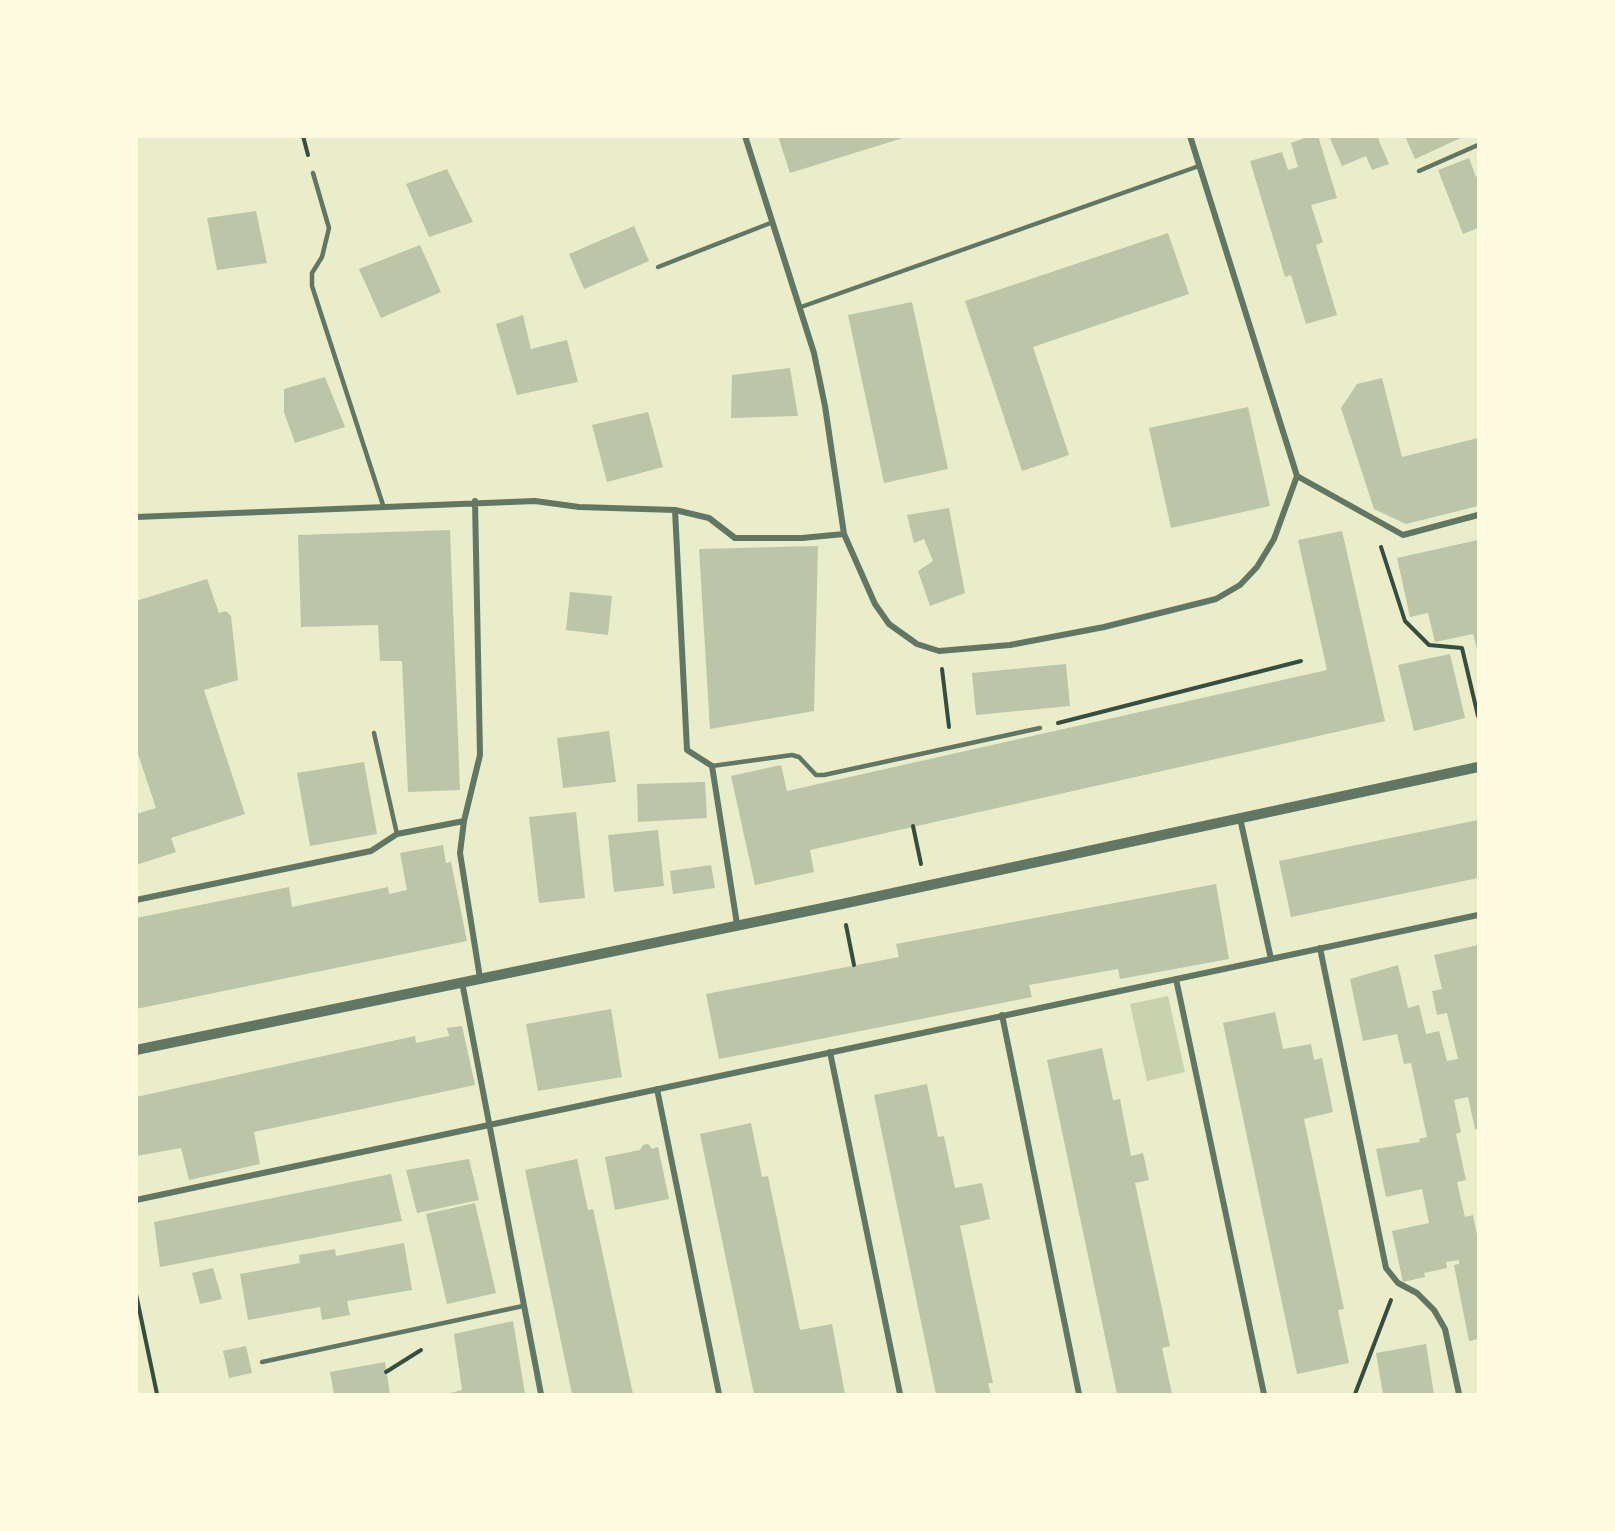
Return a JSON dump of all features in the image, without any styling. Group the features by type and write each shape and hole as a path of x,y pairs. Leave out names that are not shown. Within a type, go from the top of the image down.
{"street":[{"path":"745,136 801,307 825,406 844,534 875,604 889,624 917,644 939,651 1020,643 1135,620 1216,599 1240,585 1257,567 1274,538 1297,476 1190,136"},
{"path":"1297,476 1403,535 1479,515"},
{"path":"136,518 284,513 382,505 475,501 535,501 579,507 675,510 709,518 735,538 802,538 844,534"},
{"path":"475,501 480,756 464,821 460,853 480,978"},
{"path":"675,510 687,750 712,766 737,924"},
{"path":"136,1050 842,904 926,884 1479,767"},
{"path":"1240,818 1271,959"},
{"path":"136,900 370,851 397,834 464,821"},
{"path":"136,1200 1479,915"},
{"path":"1320,948 1386,1268 1398,1283 1417,1293 1434,1310 1445,1329 1459,1395"},
{"path":"1176,979 1264,1395"},
{"path":"462,982 541,1395"},
{"path":"1002,1016 1079,1395"},
{"path":"830,1052 900,1395"},
{"path":"657,1089 719,1395"}],"lane":[{"path":"1419,171 1479,145"},
{"path":"801,307 1199,166"},
{"path":"313,173 329,228 322,257 312,273 312,286 382,505"},
{"path":"657,267 773,222"},
{"path":"712,766 785,754 799,757 809,770 816,775 824,775 1040,728"},
{"path":"374,733 397,834"},
{"path":"262,1362 523,1306"}],"path":[{"path":"1372,518 1405,621 1429,645 1462,648 1479,716"},
{"path":"939,651 952,747"},
{"path":"1057,723 1301,662"},
{"path":"913,826 926,884"},
{"path":"842,904 854,965"},
{"path":"1355,1395 1398,1283"},
{"path":"136,1294 157,1395"}],"green space":[{"path":"1168,996 1185,1072 1147,1081 1130,1004"}],"building":[{"path":"778,136 906,136 906,137 790,173"},
{"path":"1310,136 1318,136 1337,198 1311,205 1323,242 1316,245 1337,315 1306,324 1291,275 1285,277 1250,161 1282,152 1288,170 1298,167 1291,143"},
{"path":"1329,136 1377,136 1389,164 1372,170 1366,156 1342,166"},
{"path":"1405,136 1465,136 1415,159"},
{"path":"1469,158 1476,177 1478,176 1478,228 1463,234 1438,170"},
{"path":"447,169 473,222 429,237 406,184"},
{"path":"256,211 267,263 217,270 207,218"},
{"path":"634,226 649,261 584,289 569,254"},
{"path":"1168,233 1189,294 1033,347 1069,455 1022,471 965,301"},
{"path":"420,245 441,292 381,318 359,269"},
{"path":"912,302 948,469 884,483 848,315"},
{"path":"523,315 531,349 567,340 578,382 517,395 496,324"},
{"path":"790,368 798,416 731,418 732,375"},
{"path":"325,377 345,427 295,443 284,412 284,389"},
{"path":"1382,378 1402,457 1478,438 1478,506 1406,524 1374,509 1341,408 1357,384"},
{"path":"1248,407 1270,506 1171,528 1149,428"},
{"path":"648,412 663,467 607,482 592,425"},
{"path":"949,508 965,593 930,606 918,571 933,561 924,539 914,543 907,515"},
{"path":"450,530 460,790 408,792 402,661 380,661 378,625 301,627 298,535"},
{"path":"1342,531 1385,721 810,850 814,872 755,885 731,776 781,765 787,791 1327,670 1298,540"},
{"path":"1478,540 1478,653 1473,634 1435,642 1428,613 1410,617 1397,558"},
{"path":"818,546 814,711 710,729 699,549"},
{"path":"207,579 219,613 226,611 231,616 238,680 204,690 245,814 171,838 176,852 136,865 136,814 156,808 136,748 136,601"},
{"path":"570,592 612,596 608,635 566,630"},
{"path":"1450,654 1465,718 1414,731 1398,665"},
{"path":"1066,664 1070,706 976,715 972,673"},
{"path":"609,731 616,782 563,788 557,738"},
{"path":"364,762 377,834 310,846 297,773"},
{"path":"705,782 707,818 638,822 637,784"},
{"path":"576,812 585,898 539,903 529,817"},
{"path":"1478,820 1478,878 1291,917 1279,861"},
{"path":"658,830 664,886 614,892 608,835"},
{"path":"443,845 446,863 451,862 467,941 136,1009 136,918 289,887 292,907 388,887 389,894 407,890 400,853"},
{"path":"711,865 715,888 673,894 670,871"},
{"path":"1216,884 1229,959 1120,979 1118,969 1029,985 1032,997 719,1059 706,994 899,957 896,944"},
{"path":"1478,945 1478,1129 1475,1129 1468,1097 1454,1100 1461,1132 1456,1134 1466,1180 1457,1182 1465,1217 1473,1215 1478,1240 1478,1339 1469,1341 1454,1265 1459,1264 1459,1260 1446,1262 1447,1268 1424,1273 1425,1277 1403,1282 1392,1231 1429,1223 1422,1189 1386,1197 1376,1149 1420,1142 1419,1139 1427,1137 1411,1063 1404,1064 1397,1034 1363,1041 1350,979 1398,965 1408,1008 1419,1005 1426,1034 1439,1031 1447,1061 1458,1059 1447,1013 1437,1015 1432,991 1442,989 1434,955"},
{"path":"611,1009 622,1077 538,1091 526,1024"},
{"path":"1275,1012 1283,1049 1311,1044 1314,1060 1322,1058 1333,1112 1304,1119 1344,1309 1338,1310 1349,1363 1297,1374 1223,1023"},
{"path":"462,1026 475,1085 254,1132 260,1164 189,1180 181,1148 136,1156 136,1097 415,1036 416,1043 449,1036 447,1028"},
{"path":"1102,1048 1113,1100 1120,1099 1131,1156 1143,1153 1149,1180 1135,1183 1170,1346 1162,1348 1172,1394 1117,1394 1047,1060"},
{"path":"927,1084 938,1137 944,1136 955,1188 982,1183 990,1219 960,1226 993,1383 988,1383 991,1394 936,1394 874,1095"},
{"path":"751,1123 762,1177 768,1176 800,1330 832,1324 845,1394 754,1394 700,1134"},
{"path":"648,1144 652,1149 658,1147 669,1199 615,1210 605,1157 640,1150 643,1145"},
{"path":"469,1159 479,1200 417,1213 406,1170"},
{"path":"577,1159 588,1210 593,1209 633,1394 572,1394 525,1170"},
{"path":"391,1174 402,1221 160,1267 154,1222"},
{"path":"475,1203 496,1293 447,1304 426,1214"},
{"path":"404,1243 412,1290 347,1301 350,1315 322,1320 320,1307 248,1320 240,1274 300,1263 299,1255 335,1249 336,1256"},
{"path":"213,1268 222,1299 200,1304 192,1273"},
{"path":"513,1321 525,1394 447,1394 462,1390 454,1334"},
{"path":"1426,1344 1434,1394 1383,1394 1376,1353"},
{"path":"246,1346 252,1373 229,1378 223,1351"},
{"path":"385,1362 390,1394 334,1394 330,1372"}]}
